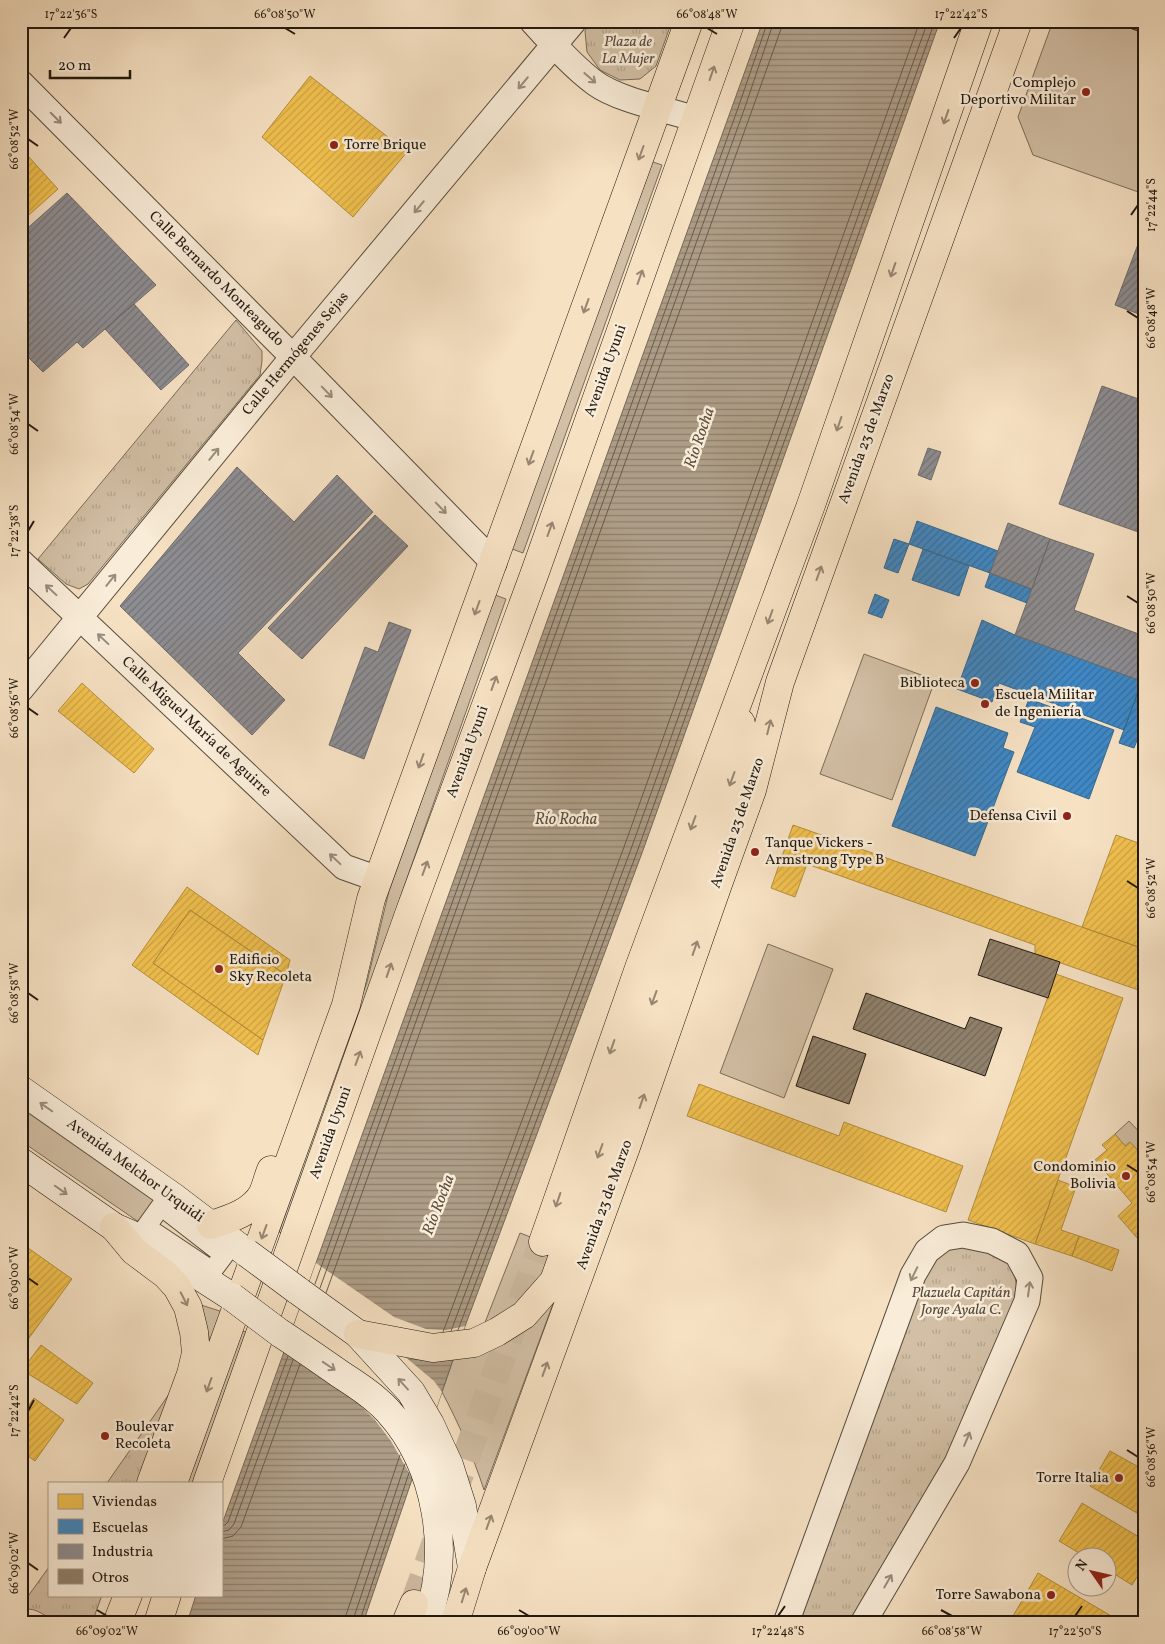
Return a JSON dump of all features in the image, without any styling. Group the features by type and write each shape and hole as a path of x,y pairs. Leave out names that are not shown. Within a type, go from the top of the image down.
{"main road":[{"name":"Avenida Uyuni","path":"173,1482 346,1005 375,889 688,21"},
{"name":"Avenida Uyuni","path":"207,1482 408,914 534,575 731,21"},
{"name":"Avenida 23 de Marzo","path":"544,1242 639,968 811,506 980,21"},
{"name":"Avenida 23 de Marzo","path":"455,1623 472,1568 619,1166 752,790 780,682 1018,21"},
{"path":"358,1334 433,1348 474,1342 497,1332 524,1315 554,1281 736,768 746,679"},
{"path":"211,1225 246,1211 263,1193 340,970 375,889"},
{"name":"Avenida Melchor Urquidi","path":"21,1090 211,1225 247,1254 358,1334 411,1392 430,1424 448,1465 462,1506 472,1568"},
{"path":"21,1162 114,1228 134,1251 166,1275 177,1287 188,1307 194,1332 196,1353 191,1374 152,1482"},
{"path":"114,1228 142,1239 232,1297 280,1333 372,1395 401,1427 419,1457 432,1498 440,1540 438,1572 415,1616"},
{"path":"158,1623 167,1596"}],"street":[{"path":"532,21 554,45 595,83 611,92 696,119"},
{"name":"Calle Hermógenes Sejas","path":"21,689 293,357 574,21"},
{"name":"Calle Bernardo Monteagudo","path":"21,83 494,563"},
{"name":"Calle Miguel María de Aguirre","path":"21,562 344,867 375,889"},
{"path":"786,1623 913,1274 926,1251 944,1238 963,1235 992,1242 1016,1254 1030,1278 1027,1301 956,1463 863,1623"}],"green space":[{"name":"Plaza de La Mujer","path":"591,21 672,21 656,66 640,79 620,80 600,70 587,52 585,31"},
{"name":"Complejo Deportivo Militar","path":"1053,21 1144,21 1144,194 1033,155 1018,117"},
{"path":"650,161 662,165 523,553 512,549"},
{"path":"236,320 262,351 260,375 88,584 79,589 66,584 38,559"},
{"path":"495,595 506,599 401,895 374,984 285,1234 279,1232 367,982 389,891"},
{"path":"864,654 935,680 892,800 820,774"},
{"path":"768,944 833,969 784,1098 720,1073"},
{"path":"21,1108 161,1206 146,1227 21,1141"},
{"path":"1129,1121 1144,1137 1144,1157 1130,1142 1125,1146 1115,1134"},
{"path":"520,1233 557,1247 550,1267 518,1307 484,1325"},
{"name":"Plazuela Capitán Jorge Ayala C.","path":"953,1244 996,1249 1013,1268 1018,1292 950,1450 849,1623 798,1623 918,1277 937,1251"},
{"path":"557,1293 484,1490 465,1440 442,1392 453,1360 490,1351 528,1328"},
{"path":"201,1305 226,1313 212,1349"},
{"path":"242,1331 246,1332 192,1482 186,1482"},
{"path":"174,1387 143,1482 108,1482"},
{"path":"48,1568 48,1596 102,1596 92,1623 59,1623 38,1611 21,1609 21,1606"}],"water":[{"name":"Río Rocha","path":"763,21 940,21 642,853 458,1345 363,1623 187,1623 196,1596 222,1596 222,1524"}],"pier":[{"path":"316,1263 394,1317 426,1329 446,1330 465,1326 453,1360 433,1360 403,1355 434,1381 442,1392 412,1478 391,1441 375,1420 356,1401 284,1353"}],"building: Viviendas":[{"name":"Torre Brique","path":"310,76 407,152 353,217 262,137"},
{"path":"28,156 58,189 21,222 21,161"},
{"path":"82,683 154,749 134,773 58,711"},
{"path":"793,825 1144,949 1144,992 1035,954 1035,945 807,864 795,897 771,888"},
{"path":"1116,835 1144,845 1144,949 1082,927"},
{"path":"187,887 290,960 286,975 190,910 153,963 263,1040 258,1055 132,965"},
{"name":"Edificio Sky Recoleta","path":"190,910 286,975 263,1040 153,963"},
{"path":"1056,974 1123,998 1035,1244 968,1220"},
{"path":"699,1084 839,1136 844,1122 963,1166 946,1212 687,1116"},
{"name":"Condominio Bolivia","path":"1115,1134 1125,1146 1130,1142 1144,1157 1144,1246 1118,1216 1132,1203 1095,1160 1107,1150 1102,1145"},
{"path":"1058,1180 1076,1187 1061,1230 1079,1236 1072,1256 1035,1244"},
{"path":"1079,1236 1119,1250 1112,1271 1072,1256"},
{"path":"21,1243 72,1279 21,1349"},
{"path":"41,1345 93,1383 77,1404 22,1370"},
{"path":"34,1398 64,1420 35,1461 21,1451 21,1416"},
{"name":"Torre Italia","path":"1110,1451 1144,1470 1144,1517 1090,1486"},
{"path":"1082,1503 1144,1540 1144,1566 1132,1585 1118,1576 1118,1546 1068,1546 1059,1541"},
{"name":"Torre Sawabona","path":"1038,1573 1068,1591 1068,1596 1077,1596 1113,1617 1110,1623 1009,1623"}],"building: Escuelas":[{"path":"917,521 998,551 990,573 909,544"},
{"path":"894,539 909,544 898,573 884,568"},
{"path":"923,549 969,566 959,596 912,580"},
{"path":"990,573 1032,589 1027,603 985,587"},
{"path":"875,594 889,600 882,618 868,613"},
{"path":"982,620 1015,635 1142,681 1124,730 999,683 992,702 957,689"},
{"path":"1142,681 1144,682 1144,723 1134,748 1119,743"},
{"path":"1029,699 1114,730 1089,799 1017,772 1035,727 1020,722"},
{"path":"936,707 1008,733 1003,748 1014,752 975,856 892,826"}],"building: Industria":[{"path":"67,193 156,285 83,348 77,342 43,372 21,350 21,234"},
{"path":"1144,231 1144,316 1115,305"},
{"path":"134,304 189,365 161,390 105,329"},
{"path":"1102,386 1144,401 1144,534 1059,504"},
{"path":"928,448 941,452 931,480 918,475"},
{"path":"237,467 294,522 337,475 373,512 238,653 285,700 252,735 120,606"},
{"path":"375,515 408,546 302,659 268,628"},
{"path":"1008,523 1050,539 1032,589 990,573"},
{"path":"1050,539 1094,554 1074,610 1144,636 1144,682 1015,635"},
{"path":"389,622 411,630 364,759 329,745 365,647 378,652"}],"building: Otros":[{"path":"1123,21 1144,21 1144,33 1121,25"},
{"path":"990,939 1060,962 1048,998 978,975"},
{"path":"866,993 965,1029 970,1017 1002,1028 985,1076 853,1029"},
{"path":"813,1036 866,1054 849,1104 796,1086"}],"tunnel":[{"path":"451,1499 543,1242"},
{"path":"414,1604 436,1542"}],"place":[{"name":"Complejo Deportivo Militar","path":"1086,92"},
{"name":"Torre Brique","path":"334,145"},
{"name":"Biblioteca","path":"975,683"},
{"name":"Escuela Militar de Ingeniería","path":"985,704"},
{"name":"Defensa Civil","path":"1067,816"},
{"name":"Tanque Vickers - Armstrong Type B","path":"755,852"},
{"name":"Edificio Sky Recoleta","path":"219,969"},
{"name":"Condominio Bolivia","path":"1126,1176"},
{"name":"Boulevar Recoleta","path":"105,1436"},
{"name":"Torre Italia","path":"1119,1478"},
{"name":"Torre Sawabona","path":"1051,1595"}]}
